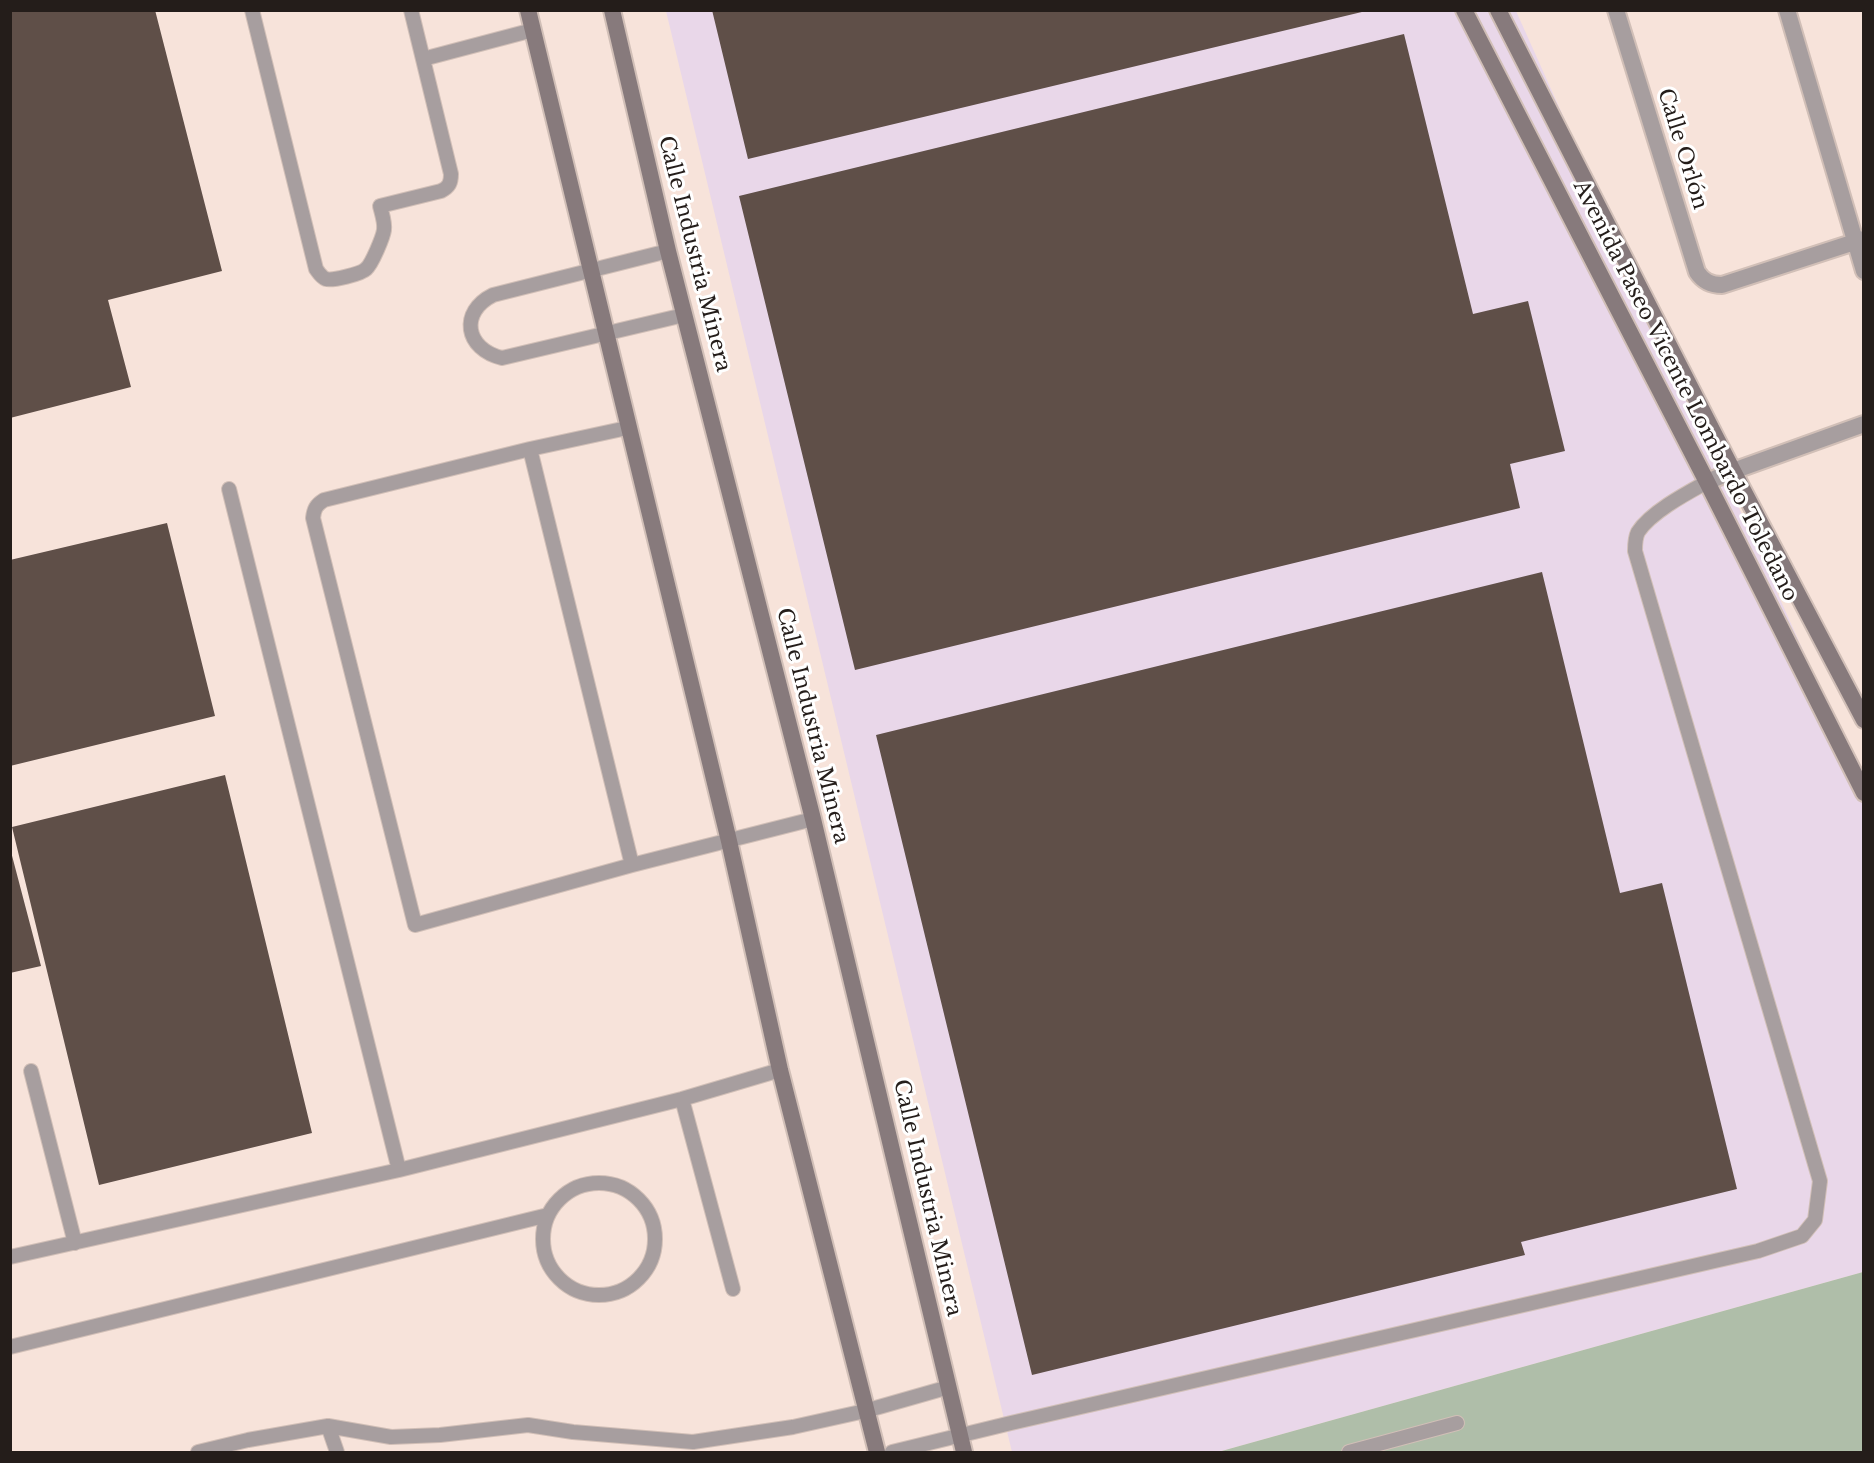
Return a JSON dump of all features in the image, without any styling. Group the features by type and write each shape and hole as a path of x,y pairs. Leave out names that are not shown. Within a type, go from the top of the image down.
{"main road":[{"path":"528,10 627,428 729,840 780,1070 877,1452"},
{"name":"Calle Industria Minera","path":"612,10 668,251 813,819 963,1445"},
{"name":"Avenida Paseo Vicente Lombardo Toledano","path":"1464,10 1707,482 1863,793"},
{"name":"Avenida Paseo Vicente Lombardo Toledano","path":"1498,10 1733,471 1859,699 1863,720"}],"street":[{"name":"Calle Orlón","path":"1616,10 1697,272 1707,283 1722,285 1859,241"},
{"path":"1787,10 1859,241 1863,271"},
{"path":"1707,482 1863,424"}],"lane":[{"path":"252,10 316,269 326,279 334,279 366,269 384,229 380,206 441,191 447,188 451,181 452,174 411,10"},
{"path":"423,59 533,30"},
{"path":"668,251 493,295 477,306 471,325 472,334 476,344 483,351 502,357 684,315"},
{"path":"627,428 530,449 324,500 314,510 314,518 415,925 632,865 813,819"},
{"path":"530,449 632,865"},
{"path":"892,1452 963,1445 1022,1420 1758,1251 1802,1236 1815,1220 1820,1181 1635,551 1635,540 1644,525 1671,502 1707,482"},
{"path":"230,489 399,1170"},
{"path":"10,1257 399,1170 681,1099 780,1070"},
{"path":"31,1071 75,1243"},
{"path":"681,1099 733,1289"},
{"path":"10,1347 548,1215 558,1200 573,1188 590,1183 609,1183 626,1190 641,1201 651,1217 655,1235 653,1253 645,1270 625,1288 598,1295 580,1292 564,1283 552,1269 544,1252 543,1233 548,1215"},
{"path":"198,1452 248,1440 328,1426 391,1437 440,1435 528,1425 573,1432 693,1442 793,1427 865,1410 949,1386"},
{"path":"1348,1452 1457,1423"},
{"path":"328,1426 336,1452"}],"shaded area":[{"path":"666,11 1516,11 1863,784 1863,1272 1218,1452 1012,1452"}],"green space":[{"path":"1863,1272 1863,1452 1218,1452"}],"building":[{"path":"10,10 155,10 222,271 108,300 131,387 10,418"},
{"path":"712,10 1366,10 1366,11 748,159"},
{"path":"1404,34 1473,314 1528,301 1565,451 1510,464 1520,508 855,670 739,196"},
{"path":"167,523 215,716 10,766 10,560"},
{"path":"1542,572 1620,893 1662,883 1737,1189 1521,1242 1525,1255 1032,1375 876,735"},
{"path":"225,775 312,1133 99,1185 12,827"},
{"path":"10,848 41,966 10,973"}]}
